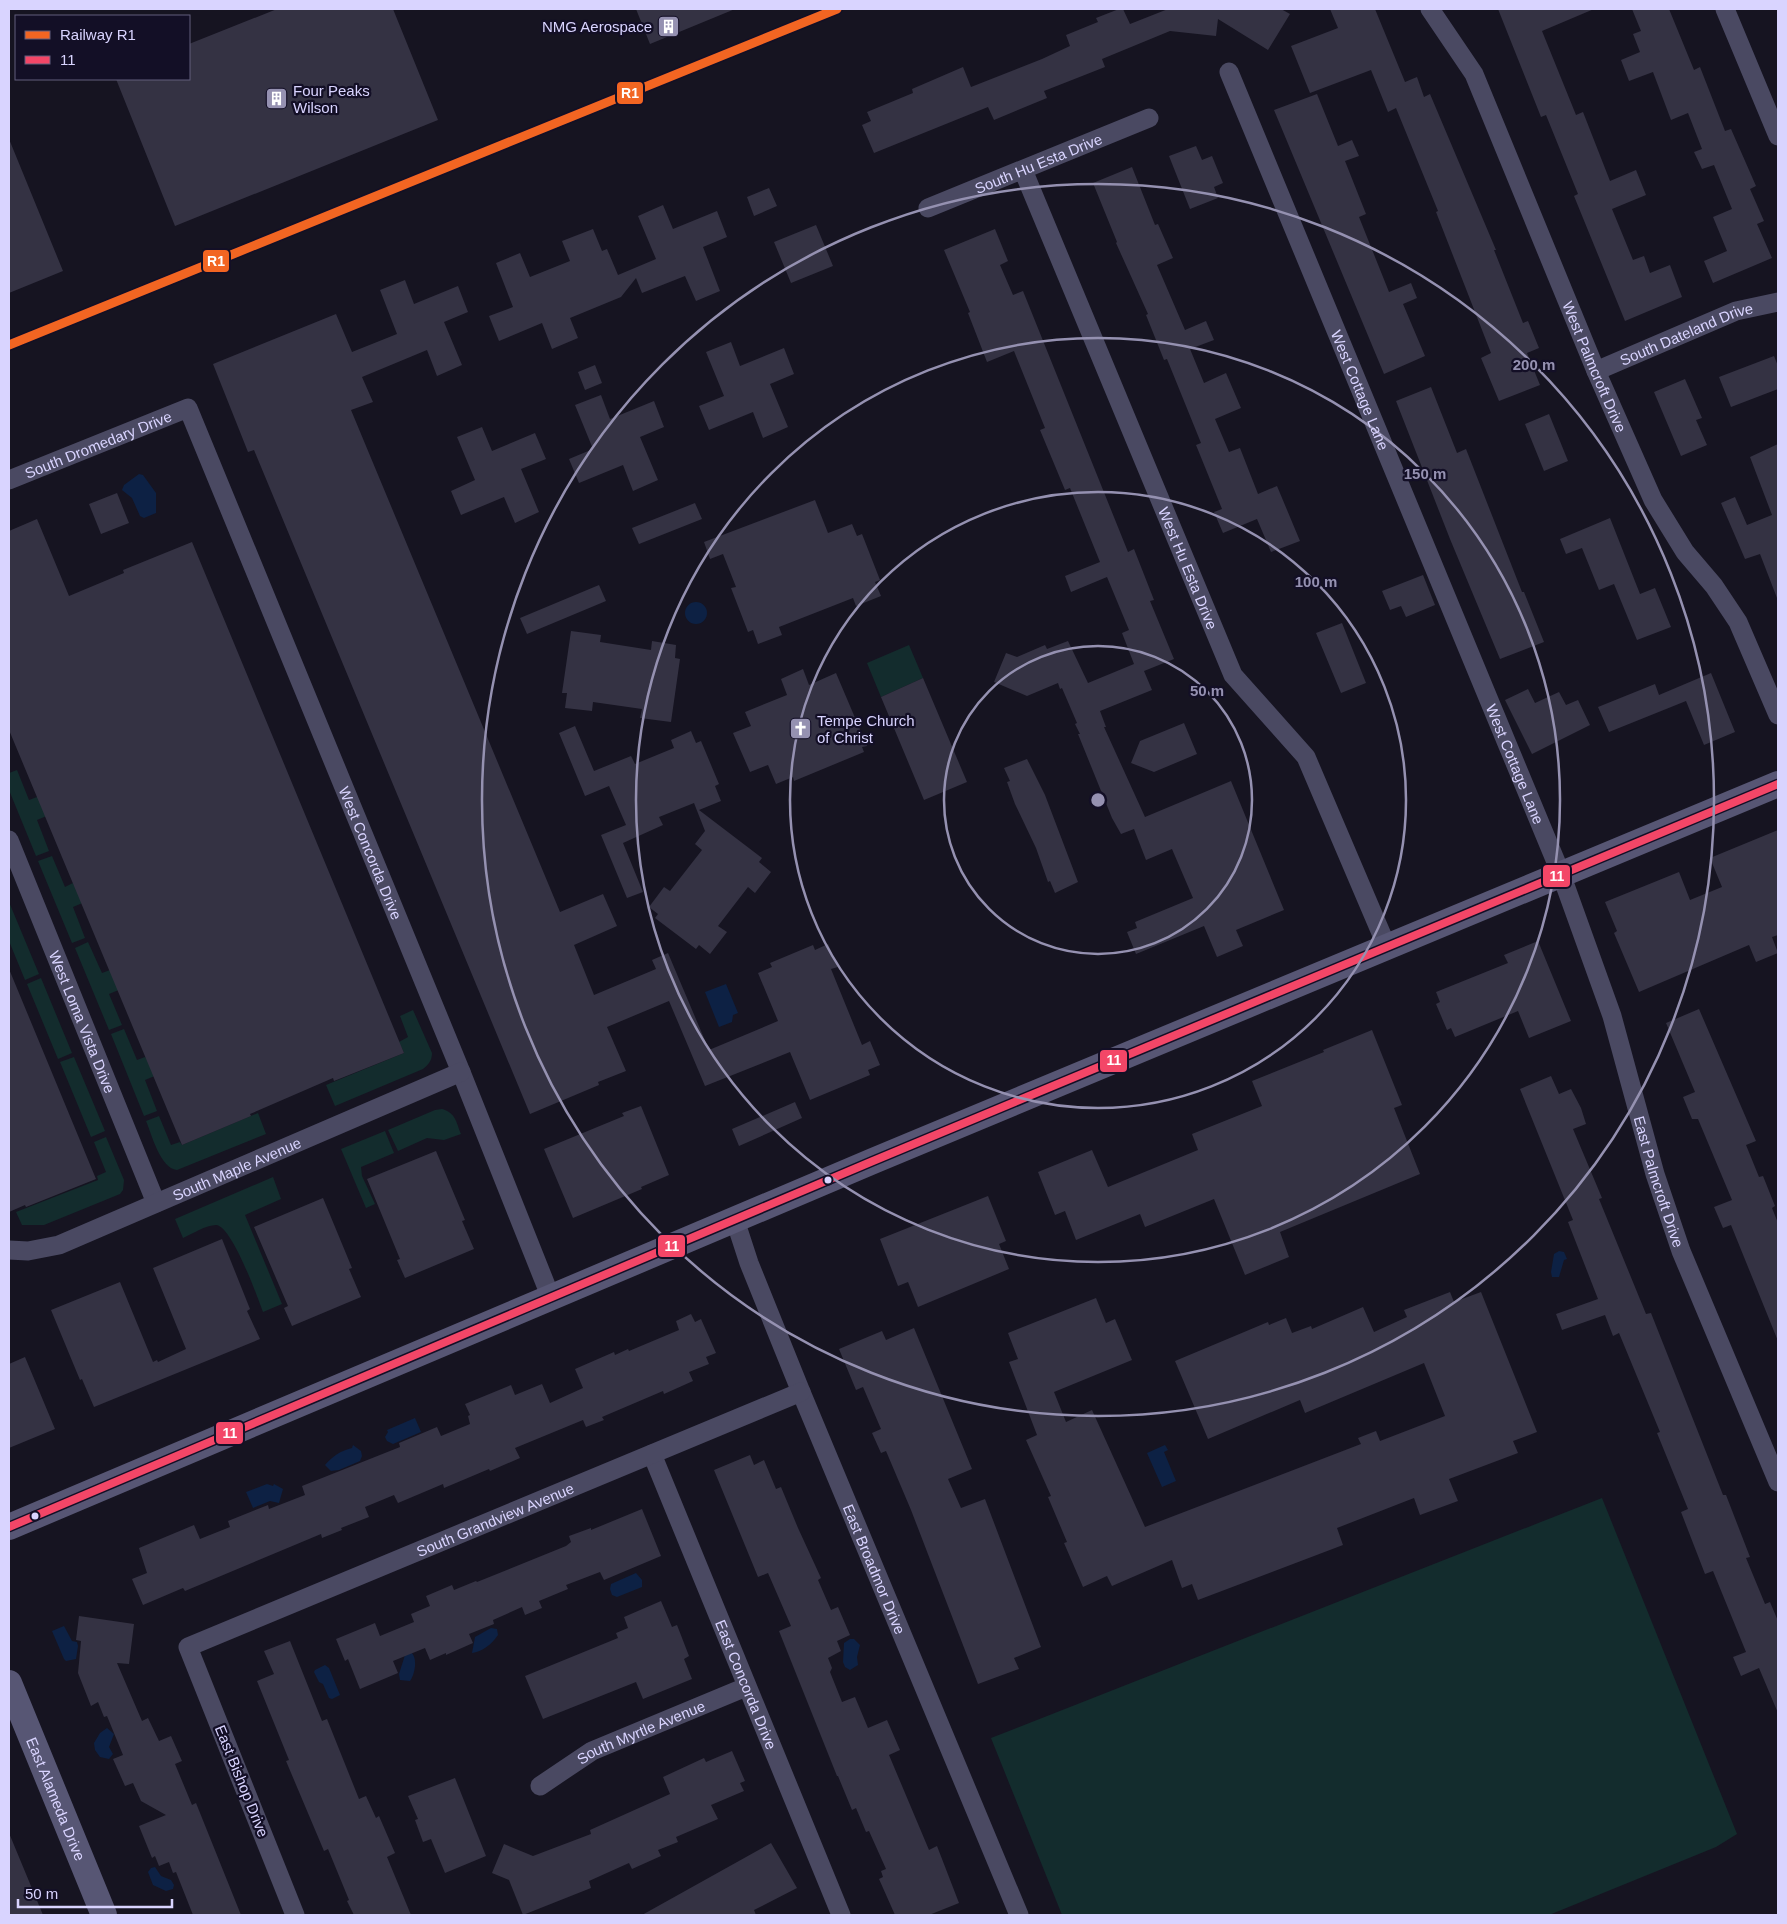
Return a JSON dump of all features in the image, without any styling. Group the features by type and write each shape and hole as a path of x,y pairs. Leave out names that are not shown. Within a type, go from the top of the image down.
{"main road":[{"path":"9,1527 735,1220 1778,784"},
{"name":"East Alameda Drive","path":"9,1683 104,1915"}],"street":[{"name":"West Palmcroft Drive","path":"1430,9 1474,74 1596,371 1653,500 1685,552 1714,586 1738,622 1778,715"},
{"path":"1725,9 1773,111 1778,136"},
{"name":"West Cottage Lane","path":"1229,72 1561,874"},
{"name":"South Hu Esta Drive","path":"928,208 1149,118"},
{"name":"West Hu Esta Drive","path":"1023,170 1233,675 1306,757 1387,947"},
{"name":"South Dateland Drive","path":"1596,371 1736,311 1778,302"},
{"name":"South Dromedary Drive","path":"9,480 188,408"},
{"name":"West Concorda Drive","path":"188,408 461,1072 551,1298"},
{"name":"West Loma Vista Drive","path":"9,840 156,1203"},
{"name":"East Palmcroft Drive","path":"1561,874 1612,1016 1655,1174 1681,1251 1778,1482"},
{"name":"South Maple Avenue","path":"9,1250 28,1251 58,1245 461,1072"},
{"name":"East Broadmor Drive","path":"735,1220 749,1263 801,1392 1019,1915"},
{"name":"South Grandview Avenue","path":"188,1646 801,1392"},
{"name":"East Concorda Drive","path":"652,1454 841,1915"},
{"name":"East Bishop Drive","path":"188,1646 295,1915"},
{"name":"South Myrtle Avenue","path":"540,1786 592,1751 746,1687"}],"green space":[{"path":"909,645 923,678 881,697 867,663"},
{"path":"17,770 29,800 37,797 121,785 37,820 49,851 36,856 9,790 9,773"},
{"path":"52,856 65,887 73,883 74,885 156,872 73,907 85,938 72,943 38,861"},
{"path":"9,902 39,974 25,980 9,941"},
{"path":"88,942 102,973 110,970 193,959 109,994 122,1025 109,1030 75,948"},
{"path":"41,978 72,1053 58,1059 27,984"},
{"path":"413,1010 432,1053 428,1064 423,1069 335,1106 326,1085 404,1053 399,1042 408,1037 400,1016"},
{"path":"124,1029 137,1060 145,1057 229,1045 145,1080 157,1111 144,1116 111,1034"},
{"path":"74,1057 105,1131 91,1137 60,1062"},
{"path":"442,1109 453,1116 461,1134 444,1140 427,1138 398,1151 388,1130 435,1110"},
{"path":"258,1113 266,1134 177,1170 171,1168 161,1157 146,1121 159,1116 171,1145 180,1142 182,1145"},
{"path":"385,1131 394,1153 361,1167 362,1176 375,1204 366,1208 341,1149"},
{"path":"106,1137 124,1180 123,1190 120,1194 44,1225 22,1225 16,1212 98,1180 97,1176 106,1172 94,1142"},
{"path":"273,1177 281,1199 245,1215 282,1304 263,1312 243,1263 222,1228 212,1225 183,1238 175,1219"},
{"path":"1602,1498 1737,1834 1716,1847 1549,1915 1062,1915 991,1738"}],"water":[{"path":"139,474 143,475 156,493 156,513 144,518 140,516 132,498 122,490 124,485"},
{"path":"696,602 704,605 707,613 704,621 696,624 688,621 685,613 688,605"},
{"path":"726,984 738,1013 733,1015 732,1022 719,1027 705,992"},
{"path":"1559,1251 1564,1252 1567,1259 1564,1260 1559,1277 1552,1277 1554,1254"},
{"path":"415,1418 421,1432 393,1444 387,1441 385,1437 388,1432 387,1430"},
{"path":"353,1445 361,1451 360,1461 339,1470 331,1471 325,1465 337,1454 352,1448"},
{"path":"1165,1445 1168,1450 1164,1452 1176,1481 1162,1487 1147,1453"},
{"path":"267,1484 273,1486 274,1484 283,1489 279,1503 270,1501 253,1508 246,1492"},
{"path":"636,1573 642,1580 642,1587 617,1597 612,1595 611,1584"},
{"path":"64,1626 72,1641 77,1642 76,1659 66,1661 64,1659 52,1631"},
{"path":"491,1628 497,1629 498,1635 496,1638 483,1649 472,1653 475,1637"},
{"path":"854,1639 860,1645 857,1657 858,1665 850,1670 845,1667 843,1662 844,1643"},
{"path":"411,1652 415,1662 413,1674 410,1681 400,1680 399,1674 405,1655"},
{"path":"325,1665 329,1668 340,1695 332,1699 329,1698 323,1684 319,1682 314,1672"},
{"path":"107,1728 114,1734 109,1747 113,1754 109,1759 100,1757 95,1750 94,1743 100,1733"},
{"path":"155,1867 161,1876 171,1880 174,1885 173,1889 166,1891 153,1885 148,1872 151,1868"}],"building":[{"name":"Four Peaks Wilson","path":"277,9 393,9 438,120 175,226 116,80 190,80 190,44"},
{"name":"NMG Aerospace","path":"636,9 735,9 650,44"},
{"path":"1123,9 1130,24 1168,9 1281,9 1290,14 1268,50 1218,19 1216,36 1170,31 1102,59 1105,67 1044,91 1047,98 994,120 988,107 874,153 862,125 871,121 867,112 913,93 912,89 963,67 971,87 1042,59 1070,46 1066,35 1098,22 1096,18"},
{"path":"1330,9 1375,9 1405,82 1417,77 1424,97 1430,94 1496,250 1494,250 1523,323 1528,321 1539,348 1527,353 1540,385 1499,401 1481,358 1491,353 1436,212 1438,211 1396,108 1388,112 1371,70 1310,93 1291,46 1338,28"},
{"path":"1498,9 1594,9 1542,31 1576,115 1583,112 1610,181 1636,170 1646,195 1612,209 1633,260 1644,256 1650,273 1670,265 1682,297 1625,321 1574,196 1578,194 1546,115 1541,117"},
{"path":"1632,9 1669,9 1694,70 1700,67 1725,131 1731,129 1756,186 1750,189 1764,221 1757,224 1772,258 1713,283 1704,261 1727,251 1713,217 1732,209 1714,165 1702,169 1694,152 1702,149 1688,113 1671,120 1653,72 1629,81 1621,60 1640,52 1633,34 1641,31"},
{"path":"1317,94 1338,146 1352,140 1359,156 1345,161 1366,214 1359,217 1389,292 1411,283 1417,298 1403,304 1425,356 1384,374 1274,110"},
{"path":"9,139 63,271 9,293"},
{"path":"1196,146 1202,160 1212,156 1223,183 1214,187 1218,198 1190,209 1169,156"},
{"path":"1132,167 1155,225 1158,224 1173,258 1157,265 1185,330 1206,321 1214,340 1190,349 1204,383 1226,373 1241,408 1215,419 1229,452 1240,448 1258,494 1277,486 1300,541 1271,552 1257,519 1223,533 1214,512 1222,509 1196,445 1201,443 1167,359 1164,360 1146,315 1148,314 1116,243 1093,183"},
{"path":"769,188 777,206 754,216 747,197"},
{"path":"663,205 673,229 717,211 727,237 703,247 720,291 696,301 685,276 642,293 636,278 621,297 570,318 578,338 552,349 542,323 499,341 489,316 513,307 496,263 520,253 530,277 570,261 562,241 593,229 602,251 607,249 618,275 656,259 638,216"},
{"path":"816,225 833,266 791,283 774,242"},
{"path":"995,229 1008,261 1000,265 1013,295 1023,291 1128,552 1134,549 1154,600 1150,601 1174,659 1144,671 1152,690 1100,711 1106,727 1104,727 1145,817 1231,781 1284,910 1236,930 1243,946 1217,957 1204,926 1136,954 1127,932 1137,928 1135,922 1193,898 1172,849 1146,860 1134,829 1121,834 1112,818 1078,734 1080,734 1075,724 1077,723 1058,683 1027,696 994,682 1006,653 1017,657 1045,645 1047,649 1068,641 1088,683 1134,664 1122,633 1129,630 1107,577 1071,592 1065,576 1100,562 1070,488 1065,490 1040,430 1045,428 1014,351 987,362 968,313 970,312 944,250"},
{"path":"405,280 414,304 458,286 468,312 444,322 462,365 437,376 427,350 362,377 373,402 351,410 560,912 603,894 617,926 574,945 594,995 656,969 652,960 668,953 709,1050 778,1021 758,973 772,967 770,963 813,945 815,950 828,944 838,967 831,969 862,1045 870,1041 880,1065 868,1070 870,1075 810,1100 790,1052 705,1086 669,1001 607,1027 626,1071 598,1082 599,1085 530,1114 254,450 248,452 213,364 336,314 352,352 397,334 380,290"},
{"path":"731,342 740,366 784,348 794,374 770,384 788,427 763,438 753,412 709,430 699,406 724,396 706,352"},
{"path":"1774,356 1778,366 1778,389 1731,407 1719,377"},
{"path":"595,365 602,383 585,390 578,372"},
{"path":"1685,379 1702,418 1696,420 1707,445 1681,456 1654,392"},
{"path":"1431,387 1457,453 1466,449 1522,592 1524,592 1544,642 1500,659 1450,539 1396,401"},
{"path":"601,395 610,419 654,401 664,427 640,437 658,480 633,491 623,465 579,483 569,459 593,449 575,405"},
{"path":"1549,414 1568,461 1544,471 1525,424"},
{"path":"482,427 492,451 535,433 546,459 521,469 539,512 515,523 504,497 461,515 451,491 475,480 457,437"},
{"path":"1778,444 1777,598 1760,554 1745,559 1721,503 1735,497 1747,525 1772,515 1750,457"},
{"path":"117,493 129,523 101,534 89,504"},
{"path":"815,500 828,533 852,524 857,536 862,534 880,580 875,582 881,596 856,606 853,598 779,627 782,635 758,644 753,630 748,632 731,588 736,587 723,554 710,559 704,542"},
{"path":"695,503 702,519 639,544 632,528"},
{"path":"1610,518 1640,594 1655,588 1671,627 1637,640 1614,584 1599,590 1582,548 1566,554 1560,539"},
{"path":"37,519 69,596 124,573 123,570 192,542 404,1053 334,1081 333,1078 182,1145 9,730 9,531"},
{"path":"1423,575 1435,605 1406,617 1401,606 1390,610 1382,591"},
{"path":"599,585 606,601 527,634 520,618"},
{"path":"1342,623 1366,683 1341,693 1316,633"},
{"path":"571,631 601,635 600,642 651,650 652,641 676,645 675,658 680,659 671,722 640,718 642,709 593,702 592,711 565,708 567,693 562,693"},
{"name":"Tempe Church of Christ","path":"803,669 809,685 836,673 867,746 862,747 864,752 794,781 793,777 776,784 768,765 750,772 733,733 751,726 745,712 787,695 781,679"},
{"path":"1711,673 1735,732 1704,745 1686,701 1609,732 1598,707 1655,684 1659,695"},
{"path":"923,678 967,782 924,800 881,697"},
{"path":"1528,689 1535,703 1559,692 1566,705 1578,700 1590,725 1532,754 1505,700"},
{"path":"1184,723 1197,754 1154,772 1131,763 1140,741"},
{"path":"575,726 594,771 631,756 635,764 674,748 671,740 691,731 696,743 701,741 719,784 715,786 721,801 699,810 762,858 759,862 771,872 755,893 748,887 718,926 727,932 710,954 699,945 696,949 655,918 658,914 649,907 664,887 670,891 702,850 695,844 705,831 694,803 659,817 663,825 623,843 643,892 627,898 601,835 626,825 609,786 585,796 559,733"},
{"path":"1027,759 1045,795 1078,882 1055,893 1050,881 1048,882 1036,848 1015,804 1007,782 1010,781 1004,768"},
{"path":"1778,830 1778,935 1772,937 1778,953 1756,962 1749,945 1639,992 1614,933 1617,931 1605,902 1679,872 1690,900 1722,887 1710,858"},
{"path":"1538,941 1571,1021 1529,1038 1518,1011 1455,1037 1451,1028 1447,1030 1436,1004 1440,1002 1436,992 1508,963 1504,955"},
{"path":"9,969 96,1179 9,1212"},
{"path":"1699,1009 1756,1141 1746,1145 1759,1177 1763,1176 1775,1206 1772,1208 1778,1223 1778,1341 1731,1225 1723,1228 1714,1207 1732,1200 1698,1119 1692,1119 1683,1097 1695,1092 1666,1023"},
{"path":"1372,1030 1402,1105 1394,1108 1420,1174 1280,1232 1289,1257 1245,1275 1214,1199 1145,1227 1140,1214 1076,1240 1065,1211 1055,1215 1038,1172 1092,1150 1108,1187 1198,1150 1192,1134 1262,1106 1252,1081"},
{"path":"1551,1076 1559,1094 1571,1089 1581,1108 1586,1124 1573,1129 1602,1198 1599,1199 1646,1314 1651,1313 1723,1495 1726,1495 1750,1557 1746,1558 1765,1604 1770,1602 1778,1621 1778,1713 1759,1668 1741,1676 1733,1657 1746,1652 1713,1571 1705,1574 1681,1512 1688,1509 1657,1433 1660,1432 1619,1333 1613,1336 1605,1315 1562,1330 1556,1314 1598,1299 1568,1222 1573,1220 1520,1089"},
{"path":"795,1102 802,1118 739,1146 732,1129"},
{"path":"641,1106 669,1175 641,1187 642,1189 573,1218 544,1149 624,1116 622,1113"},
{"path":"436,1151 465,1220 462,1221 474,1249 405,1278 397,1260 400,1259 367,1179"},
{"path":"988,1196 1006,1241 999,1244 1009,1269 918,1307 908,1282 898,1286 880,1239"},
{"path":"323,1198 352,1268 349,1269 361,1297 292,1326 284,1308 288,1306 254,1227"},
{"path":"222,1239 250,1309 247,1311 260,1339 94,1407 82,1379 80,1380 51,1310 120,1282 153,1362 157,1360 158,1362 186,1349 153,1268"},
{"path":"1450,1292 1454,1302 1481,1292 1537,1432 1513,1441 1518,1453 1449,1479 1458,1501 1420,1515 1414,1498 1337,1528 1343,1545 1198,1600 1192,1584 1182,1588 1172,1560 1112,1586 1107,1576 1083,1587 1064,1543 1067,1542 1048,1497 1051,1496 1026,1440 1037,1435 1009,1362 1018,1359 1008,1333 1096,1298 1106,1323 1115,1319 1132,1360 1054,1392 1066,1422 1092,1410 1145,1527 1361,1444 1358,1438 1376,1431 1380,1441 1445,1416 1424,1363 1305,1413 1300,1400 1208,1439 1175,1361 1268,1322 1269,1325 1286,1318 1292,1333 1311,1326 1312,1329 1363,1307 1374,1332 1407,1317 1404,1310"},
{"path":"691,1314 695,1322 701,1319 716,1353 706,1357 709,1364 689,1372 693,1381 664,1394 663,1391 602,1417 604,1420 586,1427 583,1420 515,1448 520,1458 490,1471 489,1469 444,1488 443,1484 398,1503 394,1495 365,1507 369,1517 341,1528 342,1530 322,1538 321,1534 185,1591 183,1588 143,1605 132,1579 147,1573 139,1548 194,1525 200,1539 230,1527 228,1521 268,1505 269,1509 305,1495 302,1486 400,1447 399,1443 437,1427 441,1436 470,1424 468,1416 470,1415 465,1404 511,1385 515,1395 542,1384 550,1403 583,1388 575,1369 614,1352 615,1355 628,1349 629,1351 679,1330 676,1321"},
{"path":"914,1328 972,1469 948,1479 961,1508 985,1499 1041,1647 1014,1658 1019,1669 978,1684 911,1510 886,1451 881,1453 872,1433 881,1429 863,1387 856,1390 839,1349 882,1331 886,1340"},
{"path":"25,1357 55,1429 9,1448 9,1364"},
{"path":"750,1455 754,1465 764,1460 776,1489 781,1487 821,1578 818,1580 831,1610 838,1607 850,1635 837,1641 841,1651 828,1658 832,1668 830,1672 842,1702 855,1697 868,1728 887,1720 900,1750 889,1755 929,1850 937,1846 959,1903 929,1915 895,1915 879,1879 883,1877 881,1871 886,1869 869,1831 866,1832 856,1808 852,1810 779,1631 791,1626 768,1573 758,1577 714,1470"},
{"path":"642,1509 661,1556 604,1580 600,1572 566,1585 568,1589 539,1601 542,1608 525,1615 522,1607 493,1620 494,1624 469,1634 473,1643 446,1655 446,1653 430,1660 425,1648 393,1661 398,1673 360,1689 348,1659 345,1661 336,1639 375,1623 380,1636 414,1622 411,1614 430,1606 426,1596 452,1585 454,1590 477,1582 566,1546 571,1542 569,1536 591,1528 591,1530"},
{"path":"661,1601 672,1627 677,1625 689,1656 684,1659 692,1679 643,1699 636,1682 543,1719 525,1676 618,1638 616,1633 628,1628 624,1617"},
{"path":"79,1616 134,1624 129,1664 117,1663 142,1721 148,1718 159,1741 171,1736 182,1761 175,1764 192,1805 196,1803 241,1915 193,1915 176,1872 173,1873 169,1862 159,1866 155,1856 152,1858 139,1826 166,1815 141,1801 133,1783 125,1786 113,1759 123,1755 107,1716 104,1717 98,1702 91,1706 78,1673 81,1641 76,1640"},
{"path":"290,1641 322,1721 327,1719 359,1799 366,1796 376,1818 379,1816 395,1853 387,1857 411,1915 354,1915 328,1849 324,1851 286,1761 289,1760 257,1681 274,1674 264,1651"},
{"path":"732,1751 745,1781 740,1783 744,1791 711,1805 718,1819 676,1837 678,1842 658,1850 661,1856 632,1869 629,1863 589,1881 591,1888 523,1915 509,1880 492,1873 504,1844 533,1856 591,1834 590,1830 670,1794 663,1777 704,1758 706,1762"},
{"path":"455,1778 486,1856 445,1873 431,1839 423,1842 415,1820 418,1819 408,1796"},
{"path":"9,1833 43,1915 9,1915"},
{"path":"771,1843 797,1888 754,1910 756,1915 642,1915"}],"rail line":[{"name":"R1","path":"9,345 837,9"}],"transit line":[{"name":"11","path":"9,1527 873,1161 1778,784"}],"place":[{"name":"NMG Aerospace","path":"668,26"},
{"name":"Four Peaks Wilson","path":"277,99"},
{"name":"Tempe Church of Christ","path":"801,729"}]}
